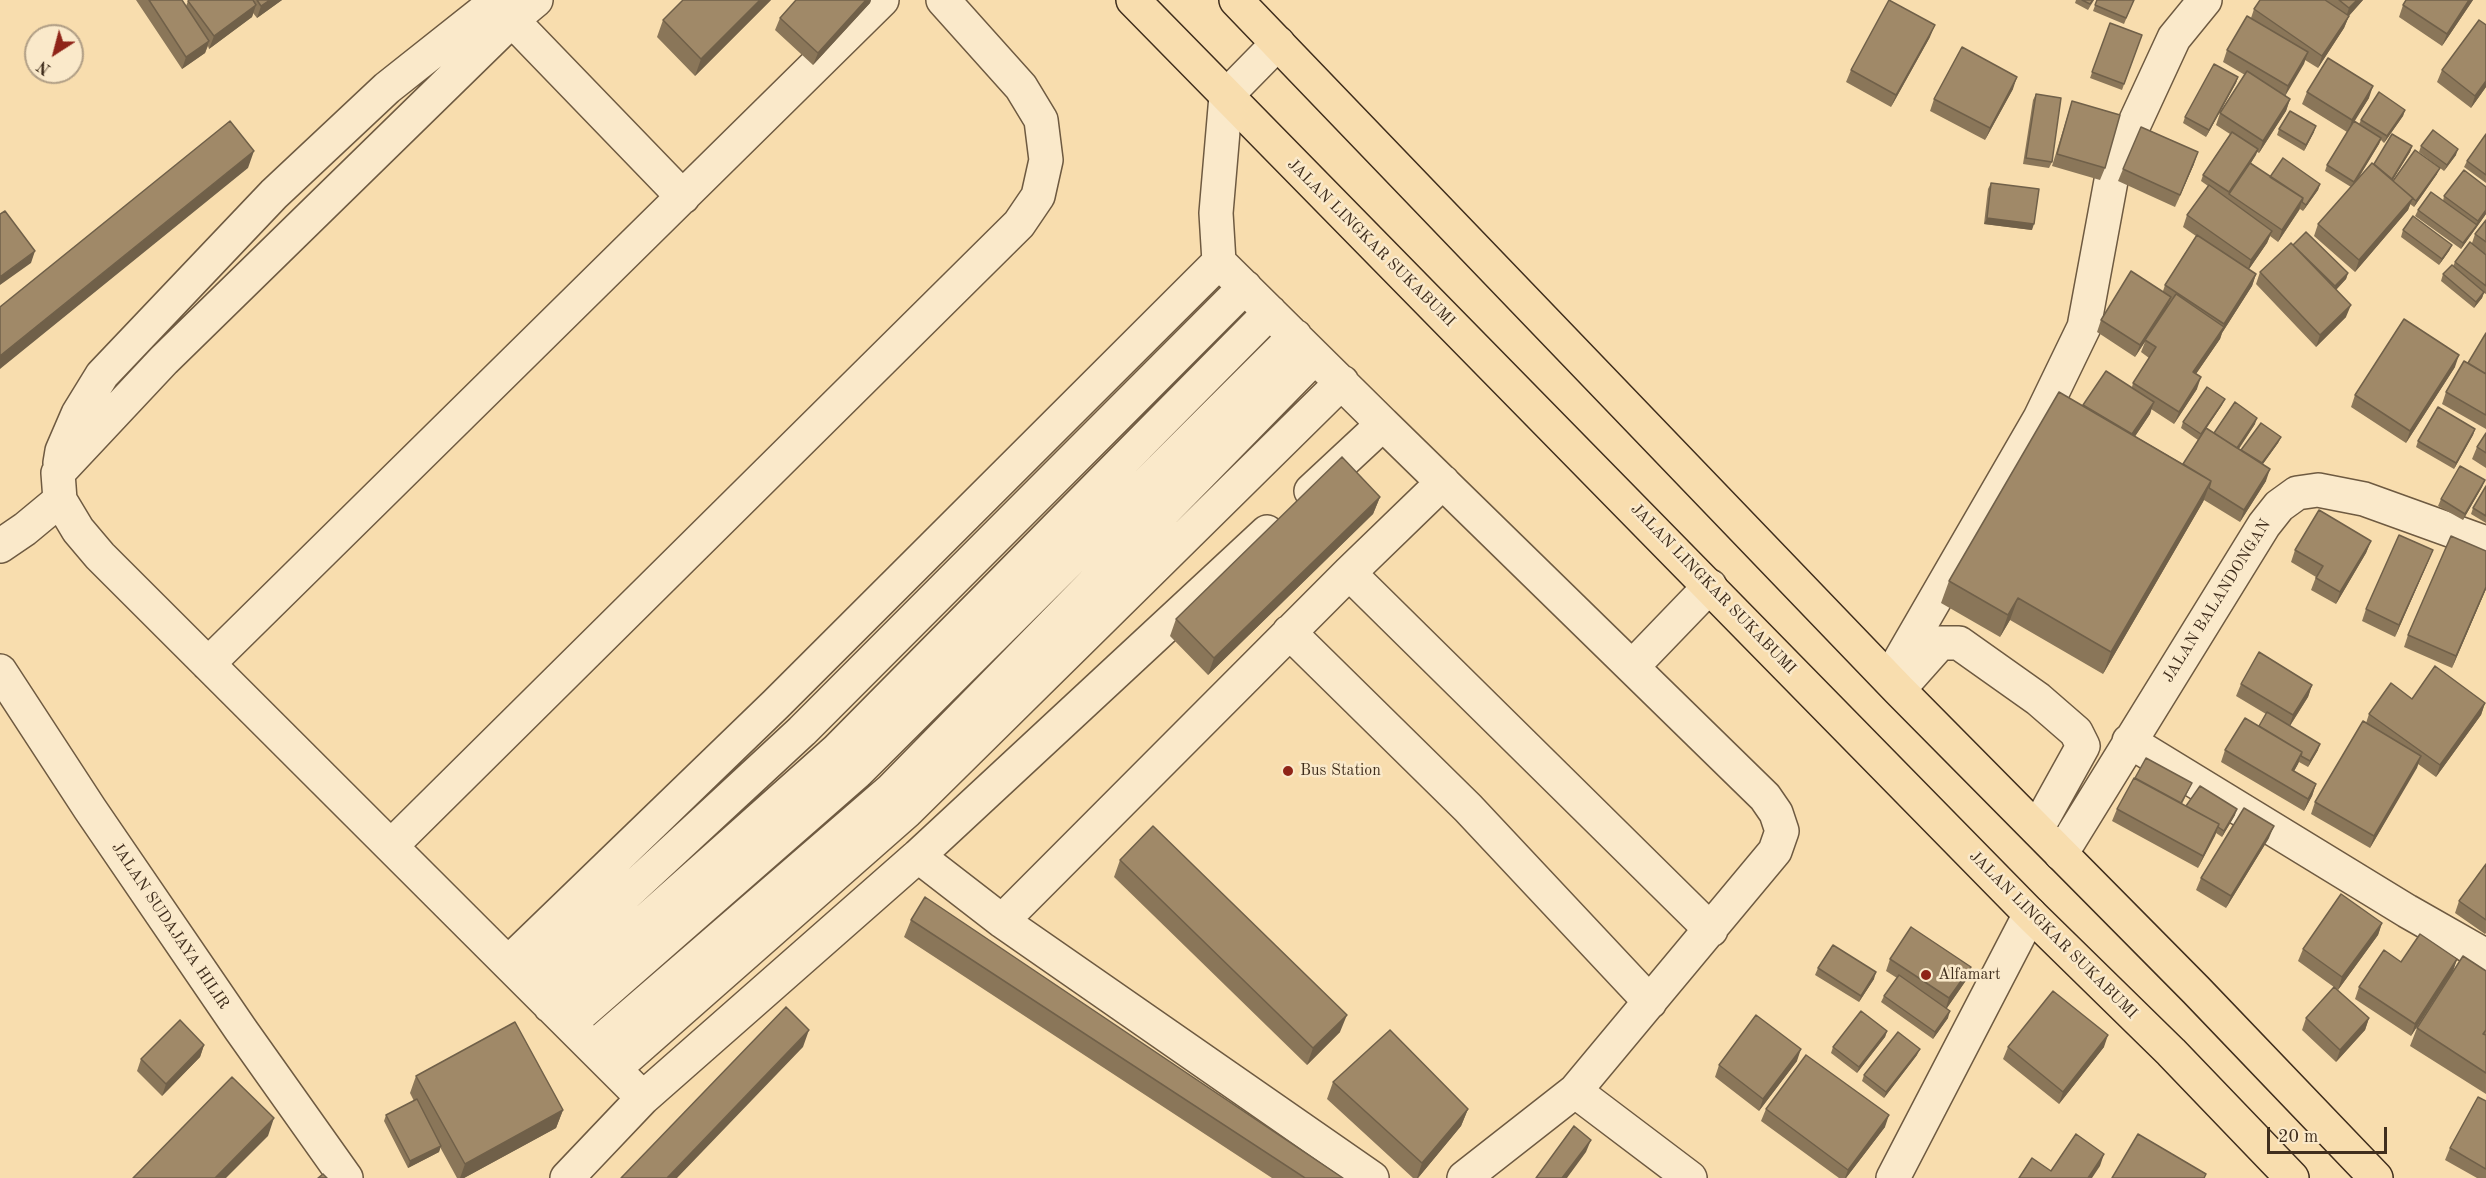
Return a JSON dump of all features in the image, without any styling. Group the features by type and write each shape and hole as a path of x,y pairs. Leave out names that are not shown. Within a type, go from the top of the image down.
{"main road":[{"name":"JALAN LINGKAR SUKABUMI","path":"1133,0 2030,914 2171,1052 2292,1178"},
{"path":"1236,0 1894,684 2196,990 2376,1178"}],"street":[{"path":"208,664 882,0"},
{"path":"391,846 1018,224 1038,196 1046,160 1041,120 1021,87 943,0"},
{"path":"1894,684 2040,418 2084,327 2113,170 2174,38 2205,0"},
{"path":"0,546 25,529 164,360 515,7 683,197"},
{"path":"1278,43 1226,96 1216,213 1219,262 1765,798 1776,813 1782,831 1775,851 1575,1091 1464,1178"},
{"path":"539,994 785,696 1219,262"},
{"path":"539,994 1245,286"},
{"path":"539,994 837,750 1270,312"},
{"path":"539,994 857,772 1305,346"},
{"path":"603,1059 891,790 1305,346"},
{"path":"603,1059 907,812 1342,382"},
{"path":"567,1178 643,1098 918,856 1383,424"},
{"path":"1002,921 1289,632 1443,482"},
{"path":"59,487 78,530 100,556 643,1098"},
{"name":"JALAN BALANDONGAN","path":"2061,854 2264,525 2279,506 2296,493 2318,490 2364,499 2486,543"},
{"path":"1349,573 1711,930"},
{"path":"1632,667 1710,586"},
{"path":"1289,632 1468,808 1650,1002"},
{"path":"1894,684 1940,643 1959,643 2038,699 2076,732 2083,746 2037,829"},
{"name":"JALAN SUDAJAYA HILIR","path":"0,671 240,1030 345,1178"},
{"path":"2129,741 2407,912 2486,956"},
{"path":"918,856 1002,921 1372,1178"},
{"path":"1893,1178 2030,914"},
{"path":"1575,1091 1690,1178"}],"building":[{"path":"149,0 182,0 209,41 186,57"},
{"path":"189,0 253,0 256,5 214,36"},
{"path":"257,0 270,0 261,6"},
{"path":"683,0 760,0 701,59 663,20"},
{"path":"796,0 866,0 818,53 780,18"},
{"path":"1889,0 1935,25 1896,95 1851,70"},
{"path":"2097,0 2134,0 2126,18 2095,5"},
{"path":"2260,0 2325,0 2349,16 2322,56 2254,9"},
{"path":"2339,0 2357,0 2349,8"},
{"path":"2406,0 2469,0 2447,34 2403,5"},
{"path":"2247,16 2308,52 2288,86 2227,50"},
{"path":"2479,20 2486,25 2486,81 2475,96 2442,70"},
{"path":"2110,23 2142,35 2124,84 2092,72"},
{"path":"1962,47 2017,77 1990,128 1934,99"},
{"path":"2328,58 2373,86 2352,120 2307,92"},
{"path":"2214,64 2238,77 2209,130 2185,117"},
{"path":"2247,71 2290,99 2263,141 2220,113"},
{"path":"2379,92 2405,110 2387,136 2361,120"},
{"path":"2036,94 2061,98 2052,162 2026,158"},
{"path":"2072,101 2120,115 2105,168 2057,154"},
{"path":"2290,111 2316,126 2306,145 2279,129"},
{"path":"230,121 254,151 0,356 0,307"},
{"path":"2354,121 2381,138 2354,182 2327,165"},
{"path":"2141,127 2198,152 2180,195 2123,169"},
{"path":"2433,130 2458,149 2447,165 2421,146"},
{"path":"2232,132 2258,149 2229,192 2203,175"},
{"path":"2392,134 2412,146 2392,179 2374,164"},
{"path":"2486,134 2486,175 2467,161"},
{"path":"2415,150 2440,168 2416,201 2393,181"},
{"path":"2283,158 2320,184 2306,205 2302,202 2303,198 2270,177"},
{"path":"2250,163 2303,198 2282,230 2229,194"},
{"path":"2372,163 2413,198 2359,260 2318,224"},
{"path":"2464,170 2486,187 2486,210 2478,221 2444,196"},
{"path":"1991,183 2039,189 2034,224 1987,218"},
{"path":"2209,185 2272,231 2251,260 2187,215"},
{"path":"2431,192 2477,225 2463,243 2418,210"},
{"path":"5,211 35,251 0,277 0,214"},
{"path":"2413,216 2452,245 2442,259 2403,230"},
{"path":"2486,220 2486,242 2475,234"},
{"path":"2306,232 2348,273 2335,286 2293,245"},
{"path":"2197,235 2256,274 2224,324 2165,285"},
{"path":"2470,242 2486,255 2486,286 2455,262"},
{"path":"2291,243 2351,305 2320,335 2260,272"},
{"path":"2452,265 2484,292 2476,302 2443,274"},
{"path":"2131,271 2171,297 2140,345 2101,320"},
{"path":"2176,294 2224,327 2193,372 2201,377 2179,412 2133,383 2156,347 2145,340"},
{"path":"2404,319 2459,355 2410,431 2355,395"},
{"path":"2486,333 2486,374 2468,363"},
{"path":"2464,361 2486,374 2486,415 2446,392"},
{"path":"2106,371 2154,402 2132,434 2083,405"},
{"path":"2207,387 2225,399 2201,434 2183,422"},
{"path":"2059,392 2211,481 2111,652 2018,598 2008,615 1949,581"},
{"path":"2235,402 2257,418 2237,448 2214,433"},
{"path":"2438,407 2475,429 2456,463 2418,441"},
{"path":"2261,423 2281,437 2262,463 2241,450"},
{"path":"2206,428 2270,469 2244,510 2209,488 2211,481 2183,464"},
{"path":"2486,433 2486,453 2477,447"},
{"path":"1342,457 1380,497 1214,658 1176,619"},
{"path":"2460,466 2485,480 2465,514 2441,499"},
{"path":"2486,486 2486,516 2473,508"},
{"path":"2319,510 2371,541 2340,592 2316,578 2323,566 2295,550"},
{"path":"2399,535 2433,550 2399,625 2366,609"},
{"path":"2451,536 2486,551 2486,587 2456,656 2408,635"},
{"path":"2259,652 2312,685 2293,715 2241,684"},
{"path":"2435,666 2485,703 2440,765 2369,714 2391,683 2412,699"},
{"path":"2267,712 2320,744 2310,761 2301,756 2302,752 2259,726"},
{"path":"2245,718 2302,752 2292,770 2316,784 2308,799 2225,750"},
{"path":"2363,721 2421,756 2374,836 2315,802"},
{"path":"2146,758 2192,783 2181,803 2135,778"},
{"path":"2134,778 2219,824 2203,856 2117,809"},
{"path":"2200,786 2237,809 2224,831 2218,827 2219,824 2186,806"},
{"path":"2244,808 2274,826 2231,896 2201,878"},
{"path":"1153,826 1347,1015 1313,1048 1120,860"},
{"path":"2486,864 2486,920 2459,901"},
{"path":"2341,894 2382,923 2342,977 2303,949"},
{"path":"925,897 1343,1178 1305,1178 911,920"},
{"name":"Alfamart","path":"1911,927 1971,967 1949,998 1890,959"},
{"path":"2420,934 2457,959 2415,1024 2359,987 2384,950 2401,962"},
{"path":"1833,945 1876,972 1861,996 1818,968"},
{"path":"2463,956 2486,971 2486,1030 2483,1034 2486,1035 2486,1073 2417,1028"},
{"path":"1899,975 1950,1011 1935,1032 1884,996"},
{"path":"2334,987 2369,1018 2340,1050 2306,1018"},
{"path":"2053,991 2108,1035 2063,1092 2008,1047"},
{"path":"786,1007 809,1030 667,1178 621,1178"},
{"path":"1861,1011 1887,1031 1859,1067 1833,1047"},
{"path":"1756,1015 1801,1049 1763,1099 1719,1065"},
{"path":"180,1020 204,1045 166,1084 141,1059"},
{"path":"515,1022 563,1110 465,1164 416,1076"},
{"path":"1390,1030 1468,1109 1422,1163 1333,1082"},
{"path":"1898,1032 1920,1049 1886,1092 1864,1075"},
{"path":"1806,1055 1889,1115 1848,1170 1766,1109"},
{"path":"232,1077 274,1118 215,1178 133,1178"},
{"path":"2478,1097 2486,1101 2486,1169 2450,1148"},
{"path":"417,1099 441,1146 410,1161 386,1115"},
{"path":"1574,1126 1591,1140 1562,1178 1536,1178"},
{"path":"2076,1134 2104,1154 2088,1178 2019,1178 2032,1158 2051,1171"},
{"path":"2138,1134 2206,1174 2204,1178 2112,1178"}],"place":[{"name":"Bus Station","path":"1288,771"},
{"name":"Alfamart","path":"1926,975"}]}
